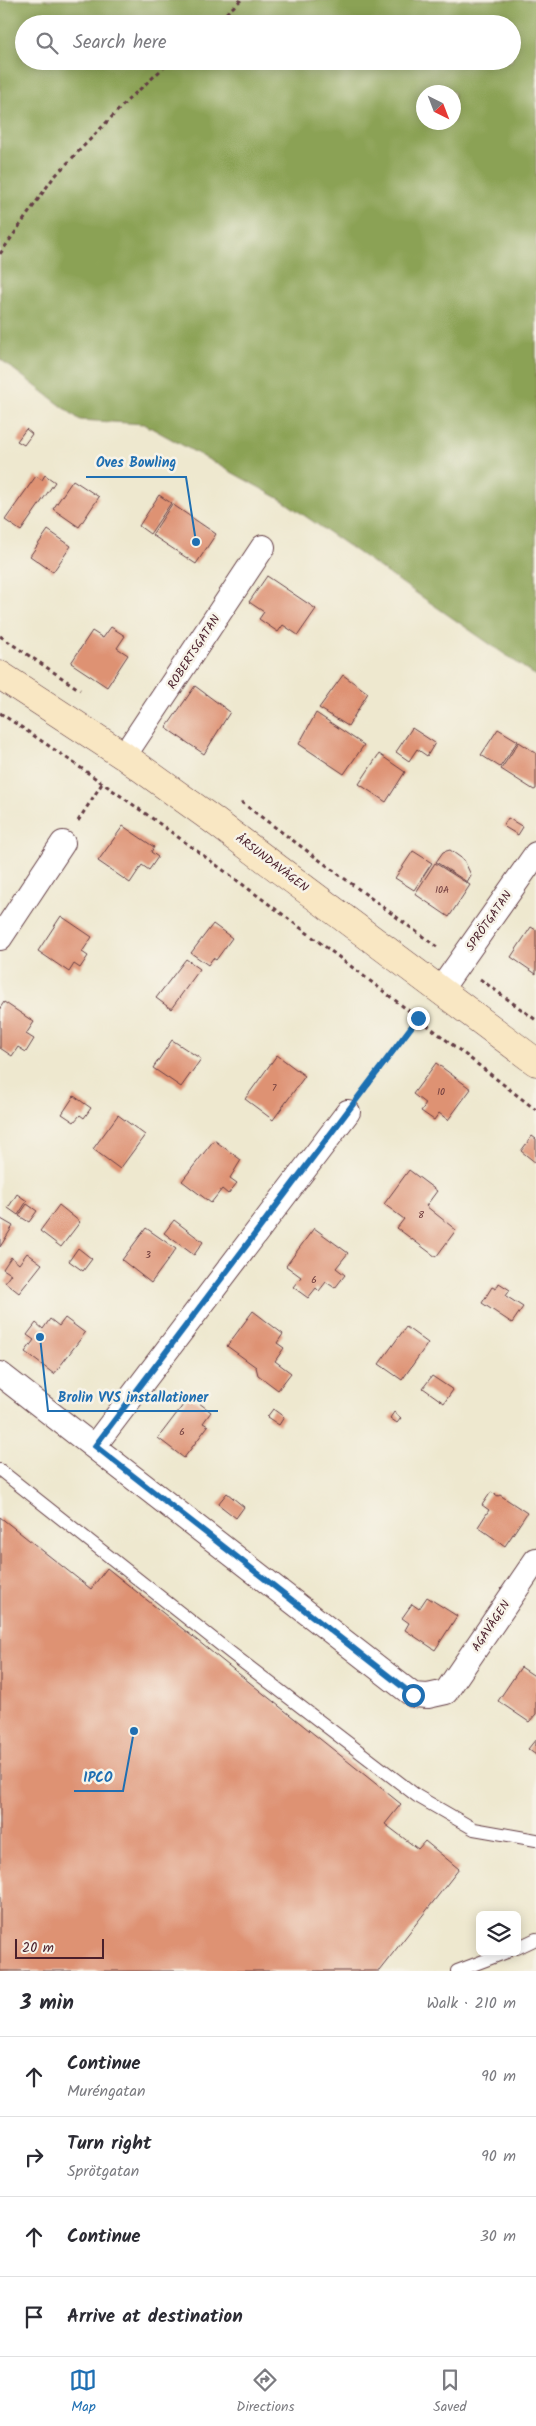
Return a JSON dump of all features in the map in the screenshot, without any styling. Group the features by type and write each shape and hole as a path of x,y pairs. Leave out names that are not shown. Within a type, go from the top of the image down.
{"main road":[{"name":"ÅRSUNDAVÄGEN","path":"0,675 124,756 214,820 536,1062"}],"street":[{"name":"ROBERTSGATAN","path":"124,756 263,546"},
{"path":"0,938 64,843"},
{"name":"SPRÖTGATAN","path":"441,989 536,854"},
{"path":"0,1374 95,1446 348,1112"},
{"name":"AGAVÄGEN","path":"95,1446 413,1695 428,1696 446,1692 536,1560"}],"lane":[{"path":"0,1470 231,1653 417,1796 474,1829 536,1840"},
{"path":"521,1946 536,1939"},
{"path":"457,1971 496,1956"}],"path":[{"path":"224,15 242,0"},
{"path":"0,254 53,178 129,99 162,70"},
{"path":"0,713 103,782 418,1018 536,1110"},
{"path":"64,843 103,782"},
{"path":"348,1112 418,1018"}],"green space":[{"path":"0,0 536,0 536,676 282,500 144,424 80,420 0,359"}],"building":[{"path":"26,429 32,434 24,445 17,441"},
{"path":"45,475 55,482 21,531 5,520 36,476 42,480"},
{"path":"73,480 99,497 79,527 53,509"},
{"path":"159,495 171,503 150,534 139,526"},
{"path":"172,504 216,534 196,564 152,535"},
{"path":"48,530 71,546 53,572 30,556"},
{"path":"267,576 316,609 298,635 283,625 278,632 259,619 264,612 249,602"},
{"path":"111,627 125,636 117,648 128,655 107,687 71,663 92,631 103,638"},
{"path":"343,675 368,693 348,726 319,708"},
{"path":"195,686 230,712 204,754 166,728"},
{"path":"316,713 364,745 344,774 299,744"},
{"path":"412,728 435,743 427,756 417,749 409,761 396,752"},
{"path":"498,729 518,741 500,767 481,755"},
{"path":"519,742 536,753 536,789 534,790 501,769"},
{"path":"379,754 405,772 386,802 359,784"},
{"path":"508,818 523,827 518,835 503,826"},
{"path":"123,826 154,847 151,852 158,857 149,870 142,865 130,883 98,861"},
{"path":"450,850 464,860 471,875 467,882 436,862 443,852"},
{"path":"413,851 432,863 414,890 395,878"},
{"path":"435,863 470,885 449,917 415,894"},
{"path":"61,916 92,937 82,952 88,956 80,968 74,964 69,972 38,951"},
{"path":"213,924 232,938 216,960 213,958 208,965 191,953"},
{"path":"531,927 536,930 536,974 511,957"},
{"path":"186,959 200,969 171,1009 156,998"},
{"path":"4,1002 34,1022 26,1034 34,1039 26,1052 18,1047 12,1056 0,1048 0,1008"},
{"path":"172,1040 201,1059 181,1087 153,1068"},
{"path":"277,1055 305,1076 273,1120 245,1099"},
{"path":"436,1063 471,1089 448,1120 439,1113 434,1120 421,1111 426,1104 413,1094"},
{"path":"74,1096 91,1108 84,1118 80,1115 74,1122 62,1114"},
{"path":"118,1115 145,1135 120,1169 93,1149"},
{"path":"532,1136 536,1139 536,1163 521,1151"},
{"path":"214,1140 241,1160 230,1178 237,1183 228,1194 222,1189 211,1203 182,1181"},
{"path":"409,1170 437,1191 426,1206 456,1230 436,1257 397,1228 404,1219 384,1204"},
{"path":"17,1194 27,1201 18,1215 8,1208"},
{"path":"27,1204 37,1211 29,1222 19,1216"},
{"path":"59,1205 80,1222 61,1247 40,1231"},
{"path":"1,1219 13,1226 0,1247 0,1221"},
{"path":"174,1220 203,1242 194,1255 164,1233"},
{"path":"146,1228 176,1249 151,1283 122,1260"},
{"path":"314,1228 348,1253 336,1268 345,1275 335,1288 326,1282 319,1291 316,1288 308,1298 293,1287 301,1277 286,1266"},
{"path":"78,1248 92,1259 83,1271 69,1261"},
{"path":"27,1253 42,1264 19,1293 5,1282 11,1274 3,1269 11,1257 19,1264"},
{"path":"499,1283 510,1290 506,1296 523,1307 512,1323 482,1303 492,1287 496,1289"},
{"path":"253,1311 283,1334 277,1343 284,1348 275,1361 291,1373 278,1390 258,1375 256,1367 227,1346"},
{"path":"65,1318 85,1333 54,1374 25,1352 34,1340 27,1335 36,1323 43,1329 50,1319 59,1326"},
{"path":"406,1327 428,1343 402,1380 379,1364"},
{"path":"432,1376 453,1390 444,1403 423,1388"},
{"path":"190,1396 211,1412 203,1423 208,1426 184,1458 158,1438"},
{"path":"273,1409 284,1417 279,1425 267,1417"},
{"path":"394,1412 401,1418 397,1423 390,1418"},
{"path":"491,1492 498,1496 500,1495 527,1513 505,1546 478,1527 489,1510 482,1505"},
{"path":"227,1493 244,1507 236,1518 218,1504"},
{"path":"0,1517 91,1589 107,1568 401,1804 385,1824 418,1849 425,1841 459,1869 379,1971 0,1971"},
{"path":"427,1597 457,1616 435,1650 405,1630 409,1623 402,1618 412,1604 419,1609"},
{"path":"521,1667 536,1677 536,1714 529,1722 498,1701"},
{"path":"536,1739 536,1755 528,1749"}],"place":[{"name":"Oves Bowling","path":"196,542"},
{"name":"Brolin VVS installationer","path":"40,1337"},
{"name":"IPCO","path":"134,1731"}],"route":[{"path":"413,1695 95,1446 418,1018"}]}
